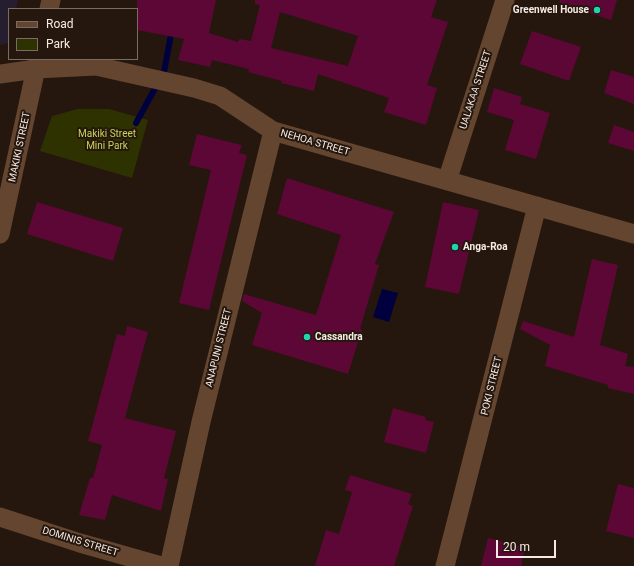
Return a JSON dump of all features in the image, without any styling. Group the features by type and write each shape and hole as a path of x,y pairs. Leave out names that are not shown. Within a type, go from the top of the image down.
{"street":[{"name":"UALAKAA STREET","path":"447,181 505,0"},
{"name":"NEHOA STREET","path":"0,74 37,64 96,66 175,83 220,96 273,131 634,234"},
{"name":"MAKIKI STREET","path":"0,234 37,64"},
{"name":"ANAPUNI STREET","path":"169,566 203,415 273,131"},
{"name":"POKI STREET","path":"445,566 537,206"},
{"name":"DOMINIS STREET","path":"0,517 80,543 161,566"}],"shaded area":[{"path":"0,0 18,0 16,8 8,8 8,43 0,45"},
{"path":"382,289 398,293 389,322 373,317"}],"green space":[{"name":"Makiki Street Mini Park","path":"78,109 109,109 148,120 132,178 40,151 52,116"}],"building":[{"path":"137,0 216,0 209,33 238,42 239,39 251,41 260,5 255,4 255,0 437,0 431,17 448,22 427,85 437,88 426,125 384,112 389,98 318,74 314,91 281,83 282,81 248,72 249,69 212,60 210,67 178,60 184,39 138,30","holes":["280,12 358,36 348,66 271,48"]},
{"name":"Greenwell House","path":"560,0 617,0 611,20 559,3"},
{"path":"532,31 581,47 569,81 520,64"},
{"path":"611,70 634,77 634,104 604,93"},
{"path":"494,88 522,97 520,104 550,113 536,159 505,150 514,120 487,112"},
{"path":"614,125 634,132 634,151 608,143"},
{"path":"197,134 242,145 239,153 247,155 209,310 179,303 211,170 189,165"},
{"path":"287,178 394,212 375,264 379,265 348,374 252,345 262,313 242,301 244,294 316,315 341,235 277,214"},
{"path":"37,202 123,228 113,261 27,234"},
{"name":"Anga-Roa","path":"443,202 479,210 459,294 425,287"},
{"path":"592,259 618,265 600,345 628,354 625,366 634,367 634,394 608,388 608,385 545,366 550,345 520,329 523,321 574,337"},
{"path":"127,326 148,332 125,418 176,431 164,478 168,479 161,511 112,495 105,520 79,515 90,478 93,478 102,445 88,441 117,334 125,336"},
{"path":"393,408 426,417 425,420 434,422 426,453 384,442"},
{"path":"350,475 412,494 408,504 413,506 394,566 315,566 326,530 339,534 352,492 345,490"},
{"path":"618,484 634,488 634,538 606,531"},
{"path":"488,538 525,547 521,566 481,566"}],"waterway":[{"path":"136,123 164,72 172,29"}],"place":[{"name":"Greenwell House","path":"597,10"},
{"name":"Anga-Roa","path":"455,247"},
{"name":"Cassandra","path":"307,337"}]}
